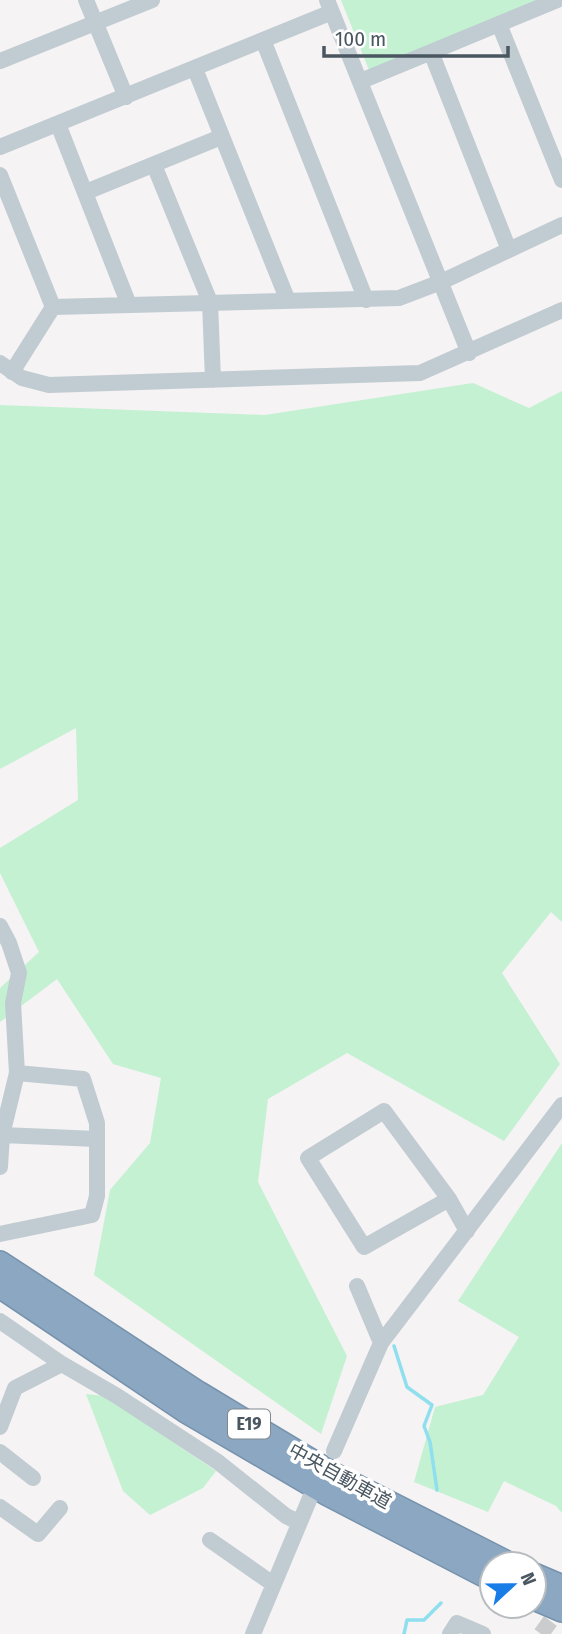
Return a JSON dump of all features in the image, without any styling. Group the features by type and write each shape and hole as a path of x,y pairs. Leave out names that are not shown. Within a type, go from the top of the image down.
{"highway":[{"name":"中央自動車道","path":"0,1263 198,1394 336,1476 481,1550"},
{"name":"中央自動車道","path":"0,1286 198,1418 339,1500 478,1572"}],"street":[{"path":"86,0 126,97"},
{"path":"0,61 152,0"},
{"path":"360,81 557,0"},
{"path":"0,147 263,40 330,6 469,353"},
{"path":"499,24 562,180"},
{"path":"263,40 366,300"},
{"path":"430,52 509,250"},
{"path":"195,69 288,301"},
{"path":"58,124 129,305"},
{"path":"86,192 221,137"},
{"path":"154,165 210,302 213,380"},
{"path":"0,175 53,307"},
{"path":"53,307 399,298 441,282 562,225"},
{"path":"53,307 6,367 22,378 50,384 420,373 562,310"},
{"path":"0,926 19,973 13,1003 17,1073 2,1135 0,1167"},
{"path":"0,1234 92,1215 97,1196 97,1123 83,1079 17,1073"},
{"path":"334,1451 381,1343 562,1105"},
{"path":"449,1199 364,1247 307,1158 384,1111 449,1199 467,1231"},
{"path":"2,1135 97,1139"},
{"path":"357,1286 381,1343"},
{"path":"0,1321 62,1364 117,1396 218,1462 286,1516 298,1522"},
{"path":"0,1427 15,1388 62,1364"},
{"path":"0,1452 33,1478"},
{"path":"253,1634 310,1498"},
{"path":"0,1507 38,1534 60,1508"},
{"path":"210,1540 273,1584"},
{"path":"450,1634 457,1623 483,1634"}],"green space":[{"path":"341,0 541,0 369,70"},
{"path":"473,383 529,408 562,391 562,922 551,912 502,973 560,1064 504,1141 347,1053 268,1099 258,1182 347,1356 321,1434 94,1275 110,1190 150,1143 161,1078 113,1064 57,979 0,1022 0,988 39,952 0,873 0,848 78,800 76,728 0,769 0,405 265,415"},
{"path":"562,1143 562,1513 556,1506 504,1481 488,1512 414,1482 435,1407 483,1395 519,1337 458,1301"},
{"path":"86,1394 104,1396 216,1471 203,1488 150,1515 123,1491"}],"waterway":[{"path":"394,1346 407,1387 432,1405 424,1426 430,1442 437,1490"},
{"path":"404,1634 407,1620 424,1620 441,1603"}],"tunnel":[{"path":"541,1634 562,1605"}]}
